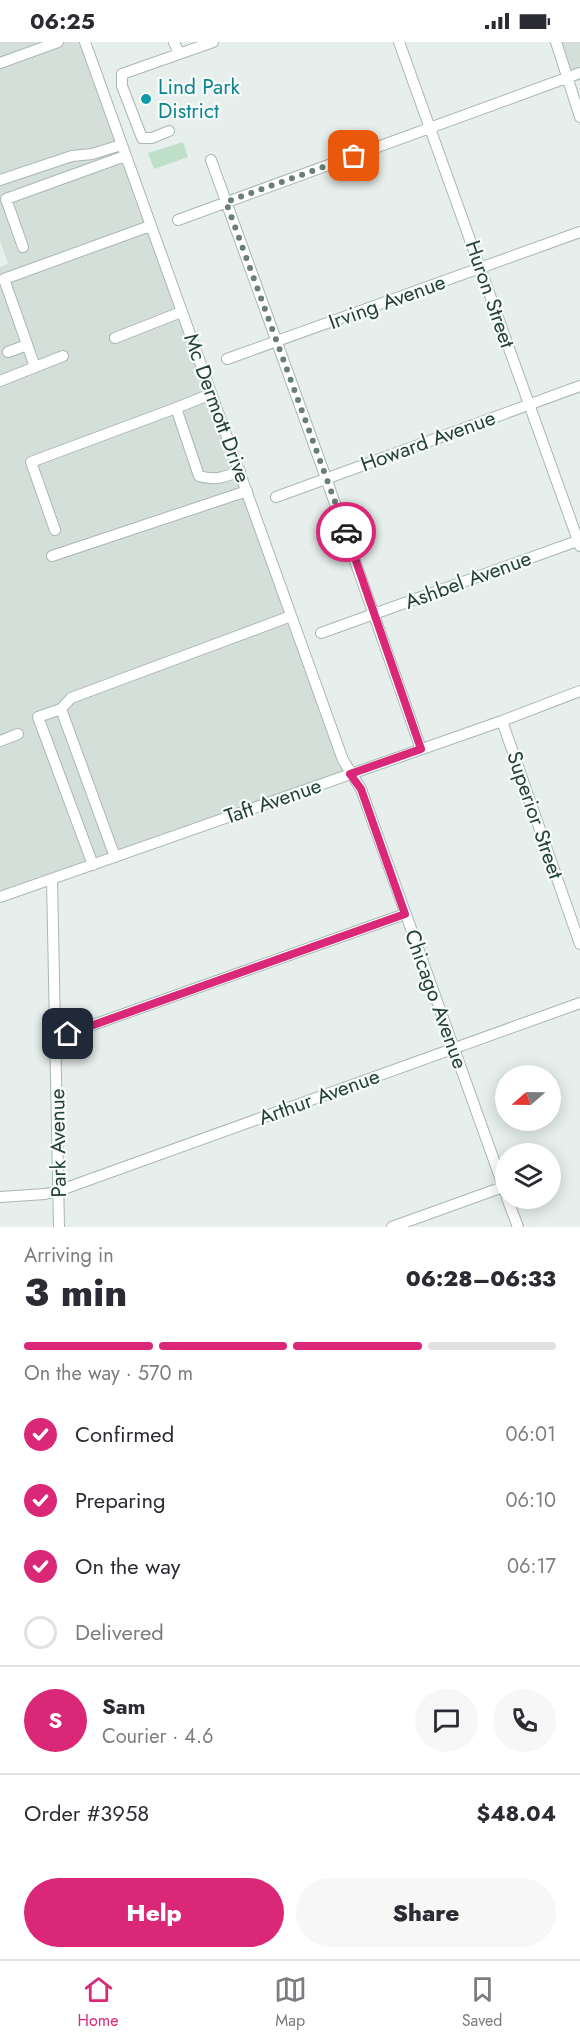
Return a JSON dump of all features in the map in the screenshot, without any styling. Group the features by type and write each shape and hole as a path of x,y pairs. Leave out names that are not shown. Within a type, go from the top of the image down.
{"street":[{"path":"0,63 58,42"},
{"name":"Mc Dermott Drive","path":"86,42 181,312 350,774"},
{"path":"174,42 179,54"},
{"path":"169,131 152,138 142,138 122,86 122,74 213,42"},
{"name":"Huron Street","path":"399,42 579,542"},
{"path":"556,42 580,117"},
{"path":"178,220 580,73"},
{"path":"0,180 72,156 92,154 121,145"},
{"path":"23,247 6,199 125,156"},
{"path":"211,160 421,749"},
{"path":"35,367 5,296 4,279 150,226"},
{"name":"Irving Avenue","path":"227,359 580,232"},
{"path":"115,338 181,312"},
{"path":"8,352 27,345"},
{"path":"0,381 63,356"},
{"name":"Howard Avenue","path":"276,497 580,386"},
{"path":"55,530 30,462 212,394"},
{"path":"176,408 199,476 210,480 220,479 240,471"},
{"path":"52,556 247,492"},
{"name":"Ashbel Avenue","path":"321,633 579,542"},
{"path":"93,865 38,717 61,709 71,698 291,616"},
{"name":"Taft Avenue","path":"0,897 502,721 580,691"},
{"path":"61,709 115,857"},
{"name":"Superior Street","path":"502,721 580,944"},
{"path":"0,741 18,734"},
{"name":"Chicago Avenue","path":"350,774 361,789 495,1165"},
{"name":"Park Avenue","path":"52,879 59,1227"},
{"path":"56,1038 405,914"},
{"name":"Arthur Avenue","path":"0,1197 58,1191 580,1003"},
{"path":"392,1227 495,1193"},
{"path":"511,1209 518,1227"}],"shaded area":[{"path":"0,42 83,42 345,772 0,894 0,267 8,264 0,240"},
{"path":"554,42 580,42 580,76 567,81"}],"green space":[{"path":"183,142 188,157 154,169 148,153"}],"way so far":[{"path":"346,532 226,202 354,156"}],"place":[{"name":"Lind Park District","path":"146,99"}],"route":[{"path":"68,1034 405,914 361,789 350,774 421,749 346,532"}]}
